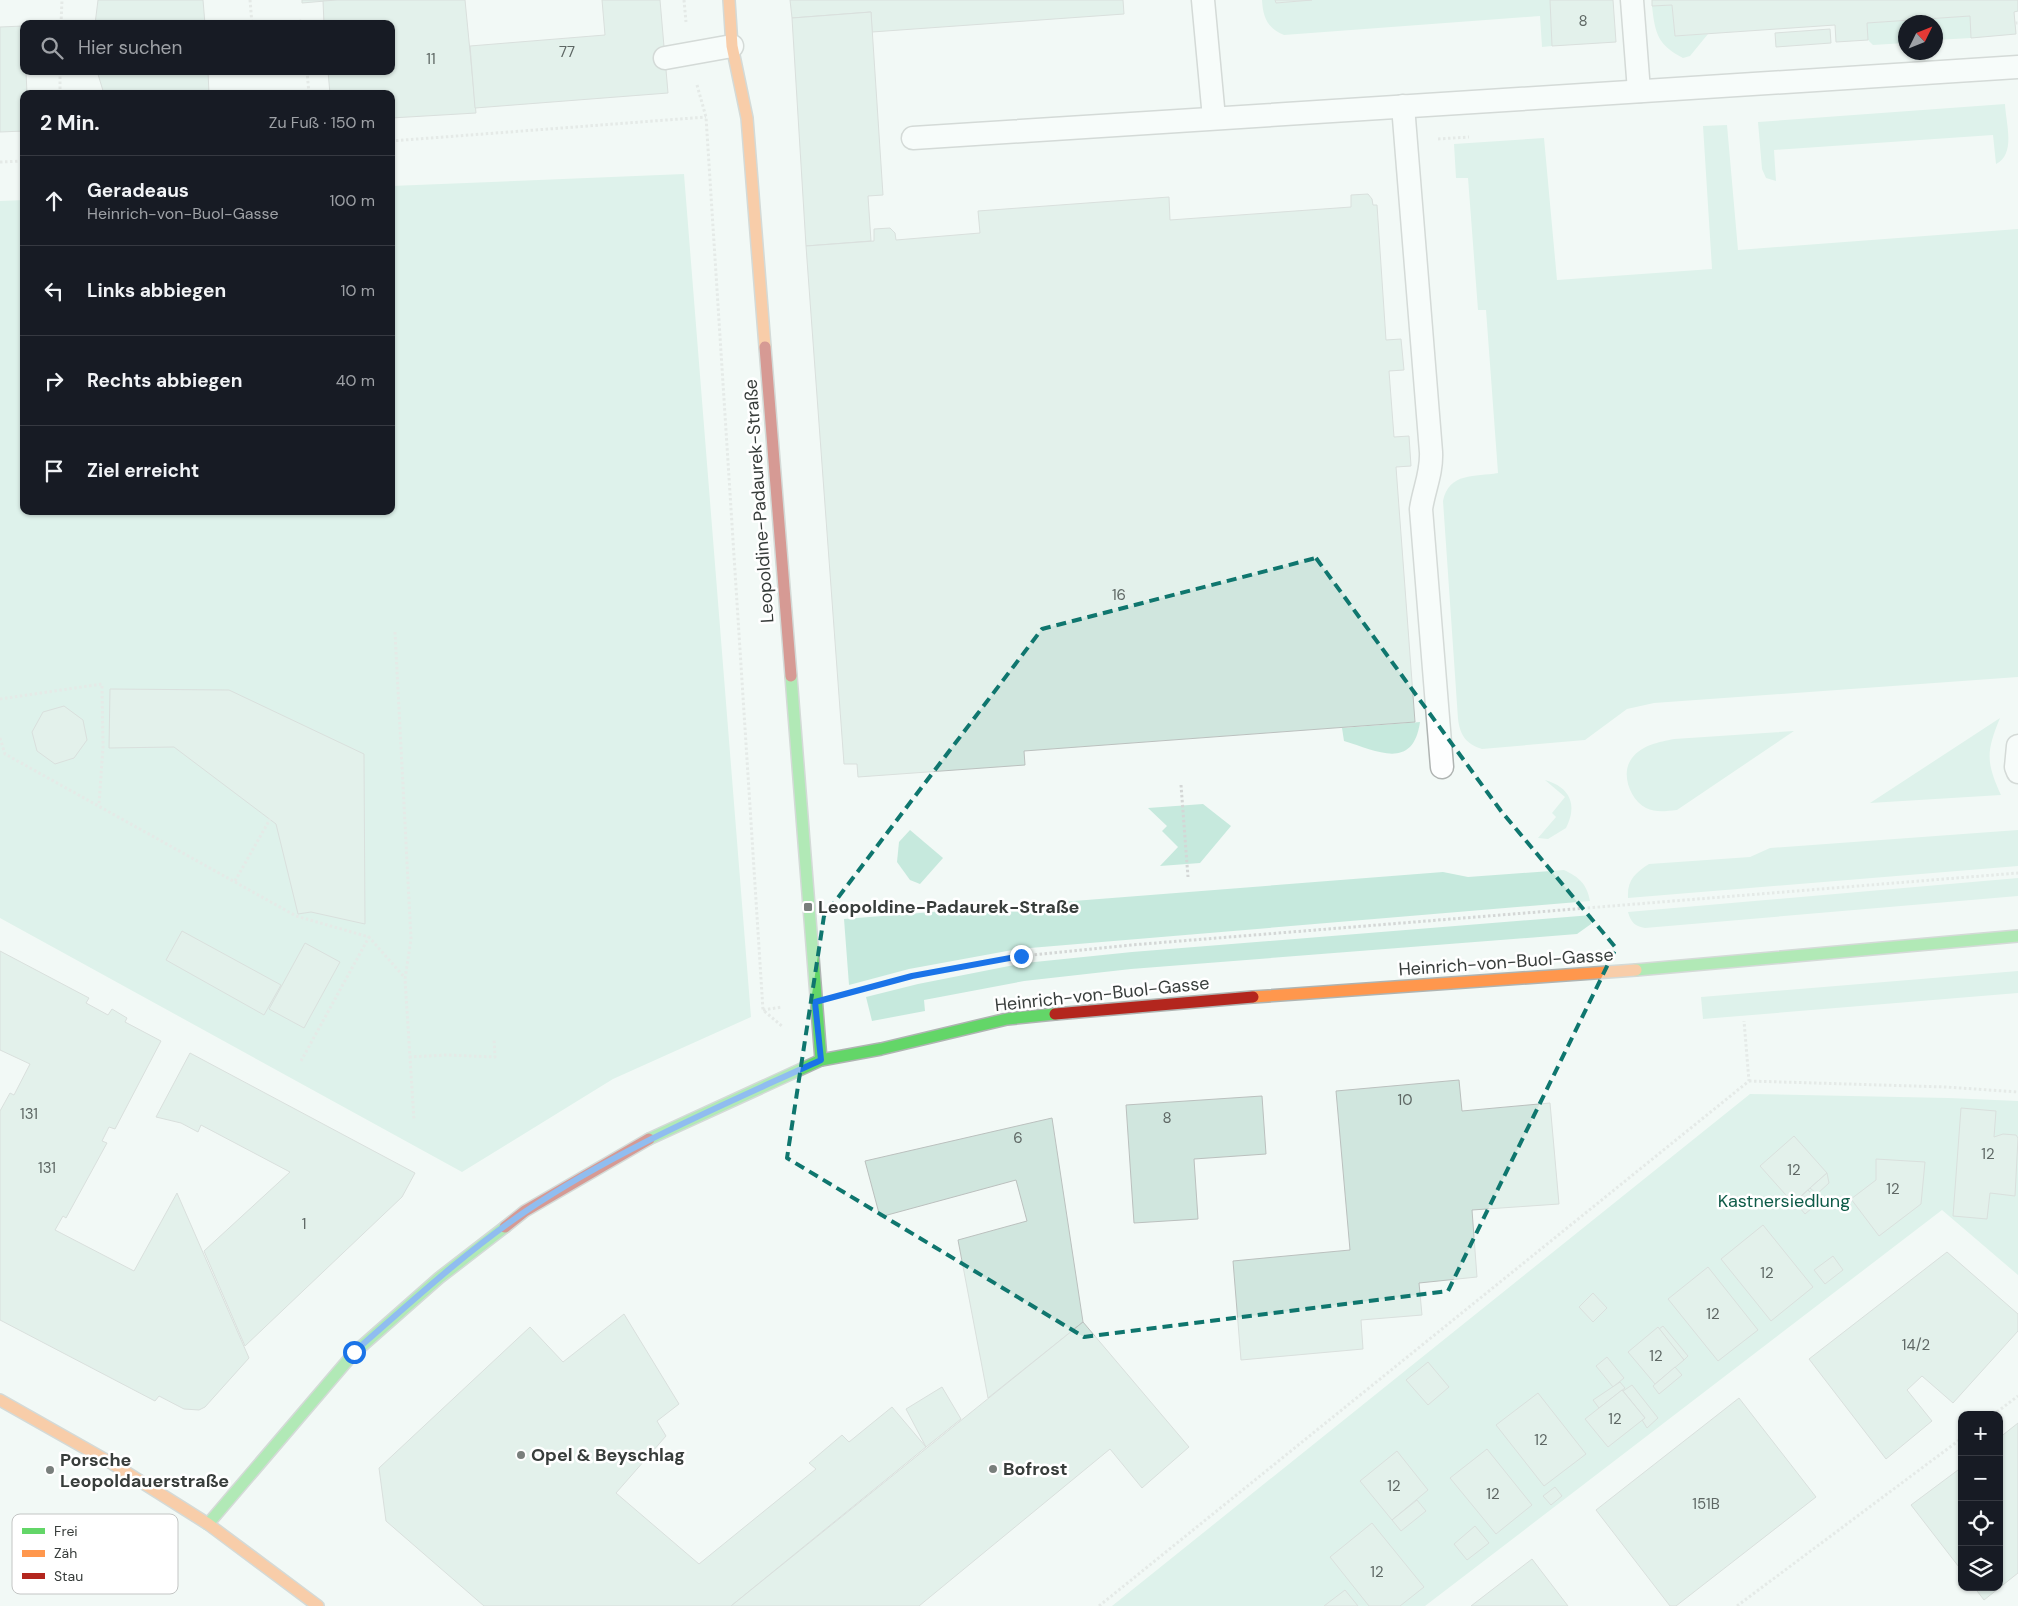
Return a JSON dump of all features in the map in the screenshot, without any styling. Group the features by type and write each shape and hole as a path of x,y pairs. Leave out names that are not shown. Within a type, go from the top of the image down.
{"street":[{"name":"Leopoldine-Padaurek-Straße","path":"729,0 732,46 747,118 821,1060"},
{"name":"Heinrich-von-Buol-Gasse","path":"208,1524 354,1352 438,1278 525,1211 636,1145 821,1060 881,1049 1007,1019 1120,1007 1619,971 2018,936"},
{"path":"0,1400 113,1464 208,1524 318,1606"}],"lane":[{"path":"1203,0 1214,118"},
{"path":"1632,0 1639,91"},
{"path":"665,58 732,46"},
{"path":"913,138 2018,67"},
{"path":"1403,106 1432,465 1423,492 1421,509 1442,767"},
{"path":"2018,746 2016,768 2018,772"}],"path":[{"path":"61,20 62,0"},
{"path":"250,0 252,20"},
{"path":"684,0 688,54 706,117 763,1010 821,1060"},
{"path":"60,75 60,90"},
{"path":"307,75 309,90"},
{"path":"395,142 706,117"},
{"path":"0,162 20,161"},
{"path":"395,632 412,939 405,978 414,1120"},
{"path":"0,699 102,684 103,747 99,804"},
{"path":"0,738 5,754 99,804 296,916 369,937 405,978"},
{"path":"1181,785 1188,878"},
{"path":"235,881 270,819"},
{"path":"815,1002 912,976 1030,955 1140,944 2018,873"},
{"path":"301,1061 369,937"},
{"path":"1744,1021 1749,1081"},
{"path":"409,1057 446,1055 495,1057 494,1039"},
{"path":"1099,1606 1749,1081 1946,1087 2018,1092"},
{"path":"1998,1411 2018,1396"},
{"path":"1738,1606 1958,1441"}],"highlighted area":[{"path":"1316,558 1501,811 1616,948 1448,1291 1084,1337 787,1158 824,916 1042,629"}],"green space":[{"path":"1262,0 1275,0 1276,3 1312,0 1550,0 1552,46 1542,47 1540,16 1284,35 1274,29 1267,21 1263,12"},
{"path":"1672,5 1675,36 1708,34 1690,56 1683,58 1663,43 1659,38 1655,24 1652,6"},
{"path":"1970,16 1971,38 1943,40 1943,18"},
{"path":"1898,21 1898,43 1873,45 1868,40 1867,23"},
{"path":"2005,104 2008,146 2002,159 1996,164 1993,135 1774,150 1776,181 1766,178 1762,169 1758,122"},
{"path":"1727,125 1738,250 2018,229 2018,677 1654,703 1627,709 1585,740 1482,749 1476,747 1468,742 1462,734 1458,719 1443,501 1446,492 1457,480 1498,473 1486,310 1478,310 1468,178 1456,178 1454,144 1544,138 1557,280 1712,269 1703,126"},
{"path":"684,174 751,1017 613,1079 462,1172 0,918 0,201 20,200 20,515 395,515 395,186"},
{"path":"2000,718 1990,749 1990,765 2001,795 1870,803"},
{"path":"1420,722 1416,737 1410,747 1402,752 1392,754 1381,752 1344,741 1342,728"},
{"path":"1794,731 1677,810 1650,810 1635,799 1628,786 1628,764 1632,758 1641,750 1663,741"},
{"path":"1545,780 1561,787 1566,792 1571,805 1570,820 1566,828 1548,839 1538,838 1556,817 1552,813 1565,797"},
{"path":"1203,804 1231,826 1200,863 1160,866 1178,847 1162,831 1167,826 1148,808"},
{"path":"910,830 943,858 920,884 910,880 897,862 899,842"},
{"path":"2018,830 2018,866 1628,898 1629,886 1633,878 1649,864 1750,857 1770,848"},
{"path":"1564,870 1582,882 1587,890 1590,901 1018,949 909,969 849,985 844,919 1443,872 1468,877"},
{"path":"2018,878 2018,896 1645,928 1634,923 1628,912"},
{"path":"1592,915 1591,924 1577,934 1131,969 1024,981 924,1000 925,1011 872,1021 866,997 918,984 1025,963 1132,952"},
{"path":"2018,971 2018,993 1703,1019 1701,997"},
{"name":"Kastnersiedlung","path":"1750,1094 2018,1101 2018,1275 1942,1210 1425,1606 1112,1606"}],"building":[{"path":"98,0 203,0 205,20 96,20"},
{"path":"302,0 337,0 302,3"},
{"path":"465,0 476,113 395,118 395,90 330,90 328,75 395,75 395,20 324,20 323,1"},
{"path":"602,0 660,0 668,93 475,108 470,46 605,35"},
{"path":"790,0 1123,0 1124,14 872,32 871,12 792,18"},
{"path":"1275,0 1312,0 1276,3"},
{"path":"1550,0 1613,0 1616,42 1552,46"},
{"path":"1652,0 2018,0 2018,11 2014,12 2016,34 1971,38 1970,16 1943,18 1943,15 1898,15 1898,21 1867,23 1868,40 1836,42 1835,25 1675,36 1672,5 1652,6"},
{"path":"871,12 883,195 868,196 871,241 806,246 792,18"},
{"path":"20,26 20,75 26,75 27,90 20,90 20,131 0,132 0,27"},
{"path":"1830,29 1831,43 1776,47 1775,33"},
{"path":"98,75 208,75 209,90 103,90"},
{"path":"1368,194 1372,199 1373,205 1377,205 1386,340 1401,339 1404,370 1389,371 1394,437 1409,436 1411,466 1396,467 1415,722 1024,751 1025,765 858,777 857,764 844,764 806,246 874,241 874,229 890,228 895,233 896,240 980,233 978,211 1169,197 1170,220 1351,207 1351,195"},
{"path":"110,689 229,690 364,754 365,924 311,912 298,914 276,824 174,747 109,748"},
{"path":"64,706 83,720 87,740 74,758 55,764 37,751 32,732 43,712"},
{"path":"182,931 281,985 264,1015 166,960"},
{"path":"305,943 340,962 304,1028 269,1009"},
{"path":"0,951 89,998 86,1003 108,1015 112,1009 127,1018 125,1022 161,1041 115,1129 109,1127 102,1141 107,1143 66,1218 63,1216 55,1230 134,1271 177,1193 249,1358 205,1407 199,1410 184,1409 159,1396 155,1401 0,1320 0,1111 10,1093 14,1095 30,1064 0,1050"},
{"path":"190,1053 415,1173 402,1197 245,1346 204,1251 290,1172 201,1125 198,1132 181,1123 156,1117"},
{"path":"1459,1080 1462,1111 1550,1103 1559,1204 1472,1210 1477,1277 1419,1283 1422,1315 1361,1320 1363,1349 1241,1360 1233,1261 1350,1250 1336,1091"},
{"path":"1262,1096 1266,1154 1194,1159 1198,1219 1134,1223 1126,1105"},
{"path":"1961,1108 1996,1111 1994,1137 2003,1134 2016,1135 2018,1138 2015,1196 1990,1193 1987,1219 1953,1216"},
{"path":"1052,1118 1083,1322 988,1398 958,1240 1027,1221 1016,1180 880,1217 865,1161"},
{"path":"1794,1136 1827,1173 1793,1203 1760,1166"},
{"path":"1876,1159 1925,1162 1921,1204 1879,1236 1851,1199 1876,1180"},
{"path":"1827,1173 1829,1183 1817,1194 1810,1188"},
{"path":"1808,1190 1819,1202 1805,1214 1795,1202"},
{"path":"1763,1225 1813,1287 1771,1321 1721,1259"},
{"path":"1947,1252 2018,1314 2018,1331 1953,1403 1922,1376 1907,1390 1932,1421 1886,1459 1809,1359"},
{"path":"1833,1256 1843,1270 1825,1284 1814,1270"},
{"path":"1708,1267 1758,1330 1718,1361 1668,1299"},
{"path":"1593,1293 1607,1308 1593,1322 1579,1307"},
{"name":"Opel & Beyschlag","path":"624,1314 679,1404 657,1421 666,1436 616,1493 699,1564 816,1469 809,1463 842,1435 849,1442 892,1407 926,1447 731,1606 484,1606 386,1521 379,1468 530,1327 563,1362"},
{"name":"Bofrost","path":"1083,1322 1189,1447 1142,1488 1110,1449 919,1606 731,1606"},
{"path":"1663,1326 1688,1356 1684,1360 1659,1329"},
{"path":"1658,1327 1684,1360 1655,1384 1628,1352"},
{"path":"1607,1357 1624,1378 1613,1387 1596,1366"},
{"path":"1428,1362 1449,1387 1428,1405 1406,1380"},
{"path":"1675,1367 1682,1375 1659,1394 1653,1386"},
{"path":"1620,1382 1625,1388 1599,1408 1593,1400"},
{"path":"1632,1385 1658,1418 1647,1428 1642,1420 1645,1418 1623,1391"},
{"path":"942,1387 961,1419 926,1447 906,1409"},
{"path":"1622,1390 1645,1418 1608,1447 1585,1419"},
{"path":"1538,1393 1586,1454 1544,1486 1496,1425"},
{"path":"1739,1398 1816,1497 1676,1606 1670,1606 1596,1510"},
{"path":"2018,1423 2018,1573 2003,1585 2003,1456 2003,1435"},
{"path":"1487,1449 1532,1505 1496,1534 1450,1478"},
{"path":"1397,1451 1428,1490 1392,1520 1360,1481"},
{"path":"1958,1470 1958,1566 1911,1505"},
{"path":"1555,1487 1562,1496 1551,1505 1543,1496"},
{"path":"1417,1500 1426,1511 1401,1531 1392,1520"},
{"path":"1372,1523 1424,1587 1400,1606 1369,1606 1330,1557"},
{"path":"1475,1526 1489,1543 1467,1560 1454,1544"},
{"path":"1532,1559 1568,1606 1471,1606"},
{"path":"1345,1590 1358,1606 1324,1606"},
{"path":"1977,1591 1995,1591 1984,1600"}],"traffic: fast":[{"path":"791,676 821,1060"},
{"path":"1636,970 2018,936"},
{"path":"649,1139 821,1060 881,1049 1007,1019 1055,1014"},
{"path":"208,1524 354,1353 439,1278 505,1227"}],"traffic: slow":[{"path":"729,0 732,46 747,118 765,347"},
{"path":"1253,997 1636,970"},
{"path":"0,1400 113,1464 208,1524 318,1606"}],"traffic: jam":[{"path":"765,347 791,676"},
{"path":"1055,1014 1253,997"},
{"path":"505,1227 525,1211 649,1139"}],"place":[{"name":"Leopoldine-Padaurek-Straße","path":"808,907"},
{"name":"Opel & Beyschlag","path":"521,1455"},
{"name":"Bofrost","path":"993,1469"},
{"name":"Porsche Leopoldauerstraße","path":"50,1470"}],"route":[{"path":"354,1352 438,1278 525,1211 636,1145 821,1060 815,1002 912,976 1021,956"}]}
